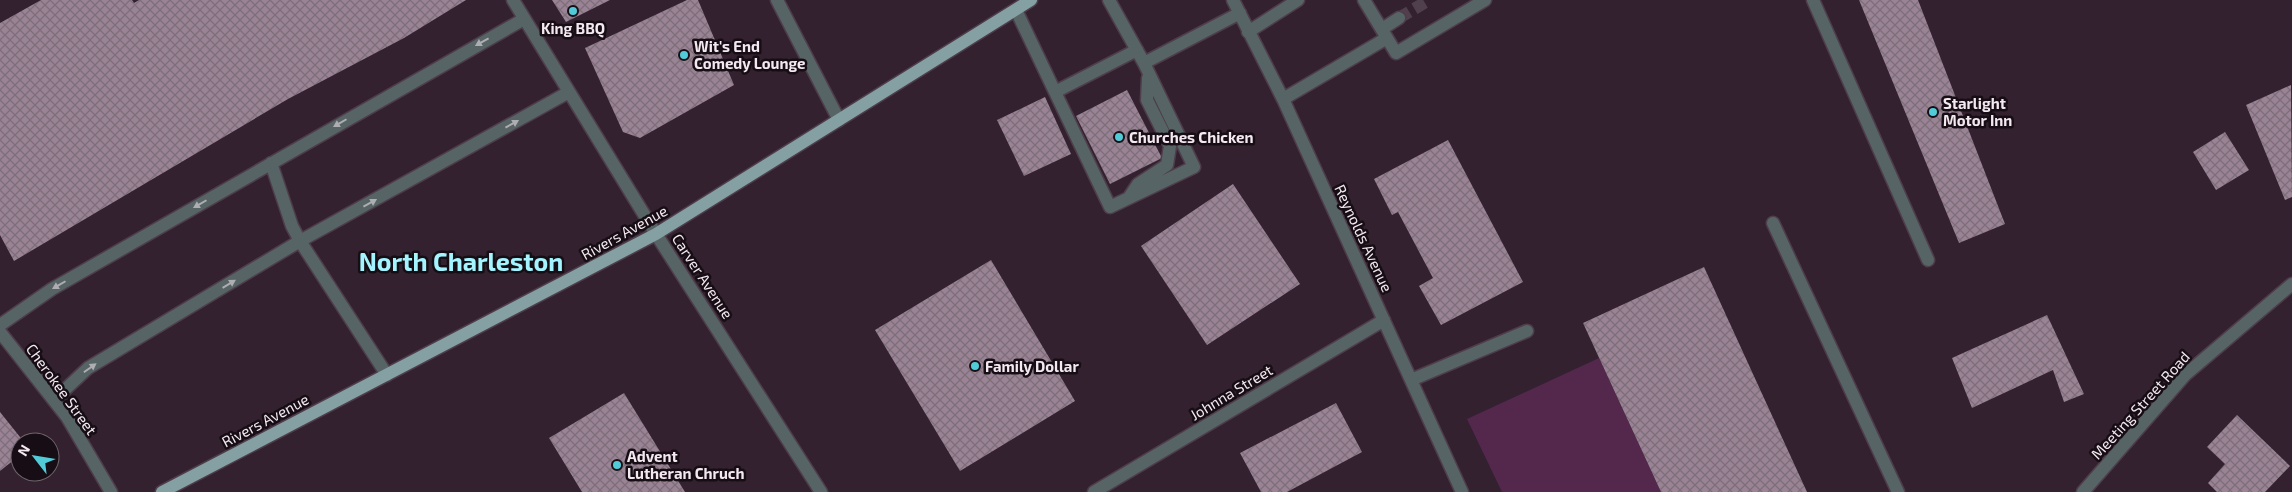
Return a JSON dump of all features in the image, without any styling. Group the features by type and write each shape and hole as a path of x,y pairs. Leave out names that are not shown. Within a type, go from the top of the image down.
{"main road":[{"name":"Rivers Avenue","path":"162,492 656,234 1031,0"}],"street":[{"name":"Carver Avenue","path":"513,0 656,234 821,492"},
{"path":"777,0 840,120"},
{"path":"1016,10 1110,207 1194,166 1137,50 1109,0"},
{"name":"Reynolds Avenue","path":"1234,0 1384,320 1462,492"},
{"path":"1248,32 1298,0"},
{"path":"1364,0 1396,53 1485,0"},
{"path":"1813,0 1928,260"},
{"path":"1146,69 1240,13"},
{"path":"0,325 52,289 524,18"},
{"path":"1282,100 1384,34 1399,18"},
{"path":"1055,92 1137,50"},
{"path":"1128,198 1138,184 1167,166 1170,146 1147,100 1146,69"},
{"path":"54,400 88,368 300,241 569,92"},
{"path":"271,163 292,226 300,241 387,375"},
{"path":"1773,223 1898,492"},
{"name":"Meeting Street Road","path":"2083,492 2185,375 2292,284"},
{"name":"Johnna Street","path":"1094,492 1384,320"},
{"path":"1411,380 1526,331"},
{"name":"Cherokee Street","path":"0,332 67,417 111,492"}],"shaded area":[{"path":"1599,358 1661,492 1502,492 1467,419"}],"building":[{"path":"41,0 132,0 134,3 139,0 466,0 404,38 288,99 14,261 0,235 0,23"},
{"name":"King BBQ","path":"552,0 610,0 566,22"},
{"path":"687,0 698,0 734,85 640,138 623,132 585,48"},
{"name":"Starlight Motor Inn","path":"1859,0 1918,0 2005,224 1959,243"},
{"path":"2291,85 2292,197 2285,200 2246,105"},
{"name":"Churches Chicken","path":"1127,90 1162,158 1110,184 1076,116"},
{"path":"1045,97 1071,154 1024,176 997,120"},
{"path":"2225,132 2249,170 2216,190 2193,152"},
{"path":"1448,140 1523,282 1441,325 1419,286 1433,278 1398,212 1392,215 1374,179"},
{"path":"1233,184 1300,284 1207,345 1141,246"},
{"name":"Family Dollar","path":"991,260 1075,401 960,471 875,330"},
{"path":"1704,267 1807,492 1661,492 1583,323"},
{"path":"2047,315 2084,394 2064,402 2053,370 1972,408 1952,358"},
{"name":"Advent Lutheran Chruch","path":"624,393 685,492 582,492 549,438"},
{"path":"1336,403 1362,452 1287,492 1261,492 1240,453"},
{"path":"0,412 16,432 10,432 10,463 0,471"},
{"path":"2237,415 2290,466 2265,492 2217,492 2208,483 2225,464 2207,447"}],"tunnel":[{"path":"1399,18 1429,0"}],"place":[{"name":"King BBQ","path":"573,11"},
{"name":"Wit's End Comedy Lounge","path":"684,55"},
{"name":"Starlight Motor Inn","path":"1933,112"},
{"name":"Churches Chicken","path":"1119,137"},
{"name":"Family Dollar","path":"975,366"},
{"name":"Advent Lutheran Chruch","path":"617,465"}],"district":[{"name":"North Charleston","path":"461,261"}]}
